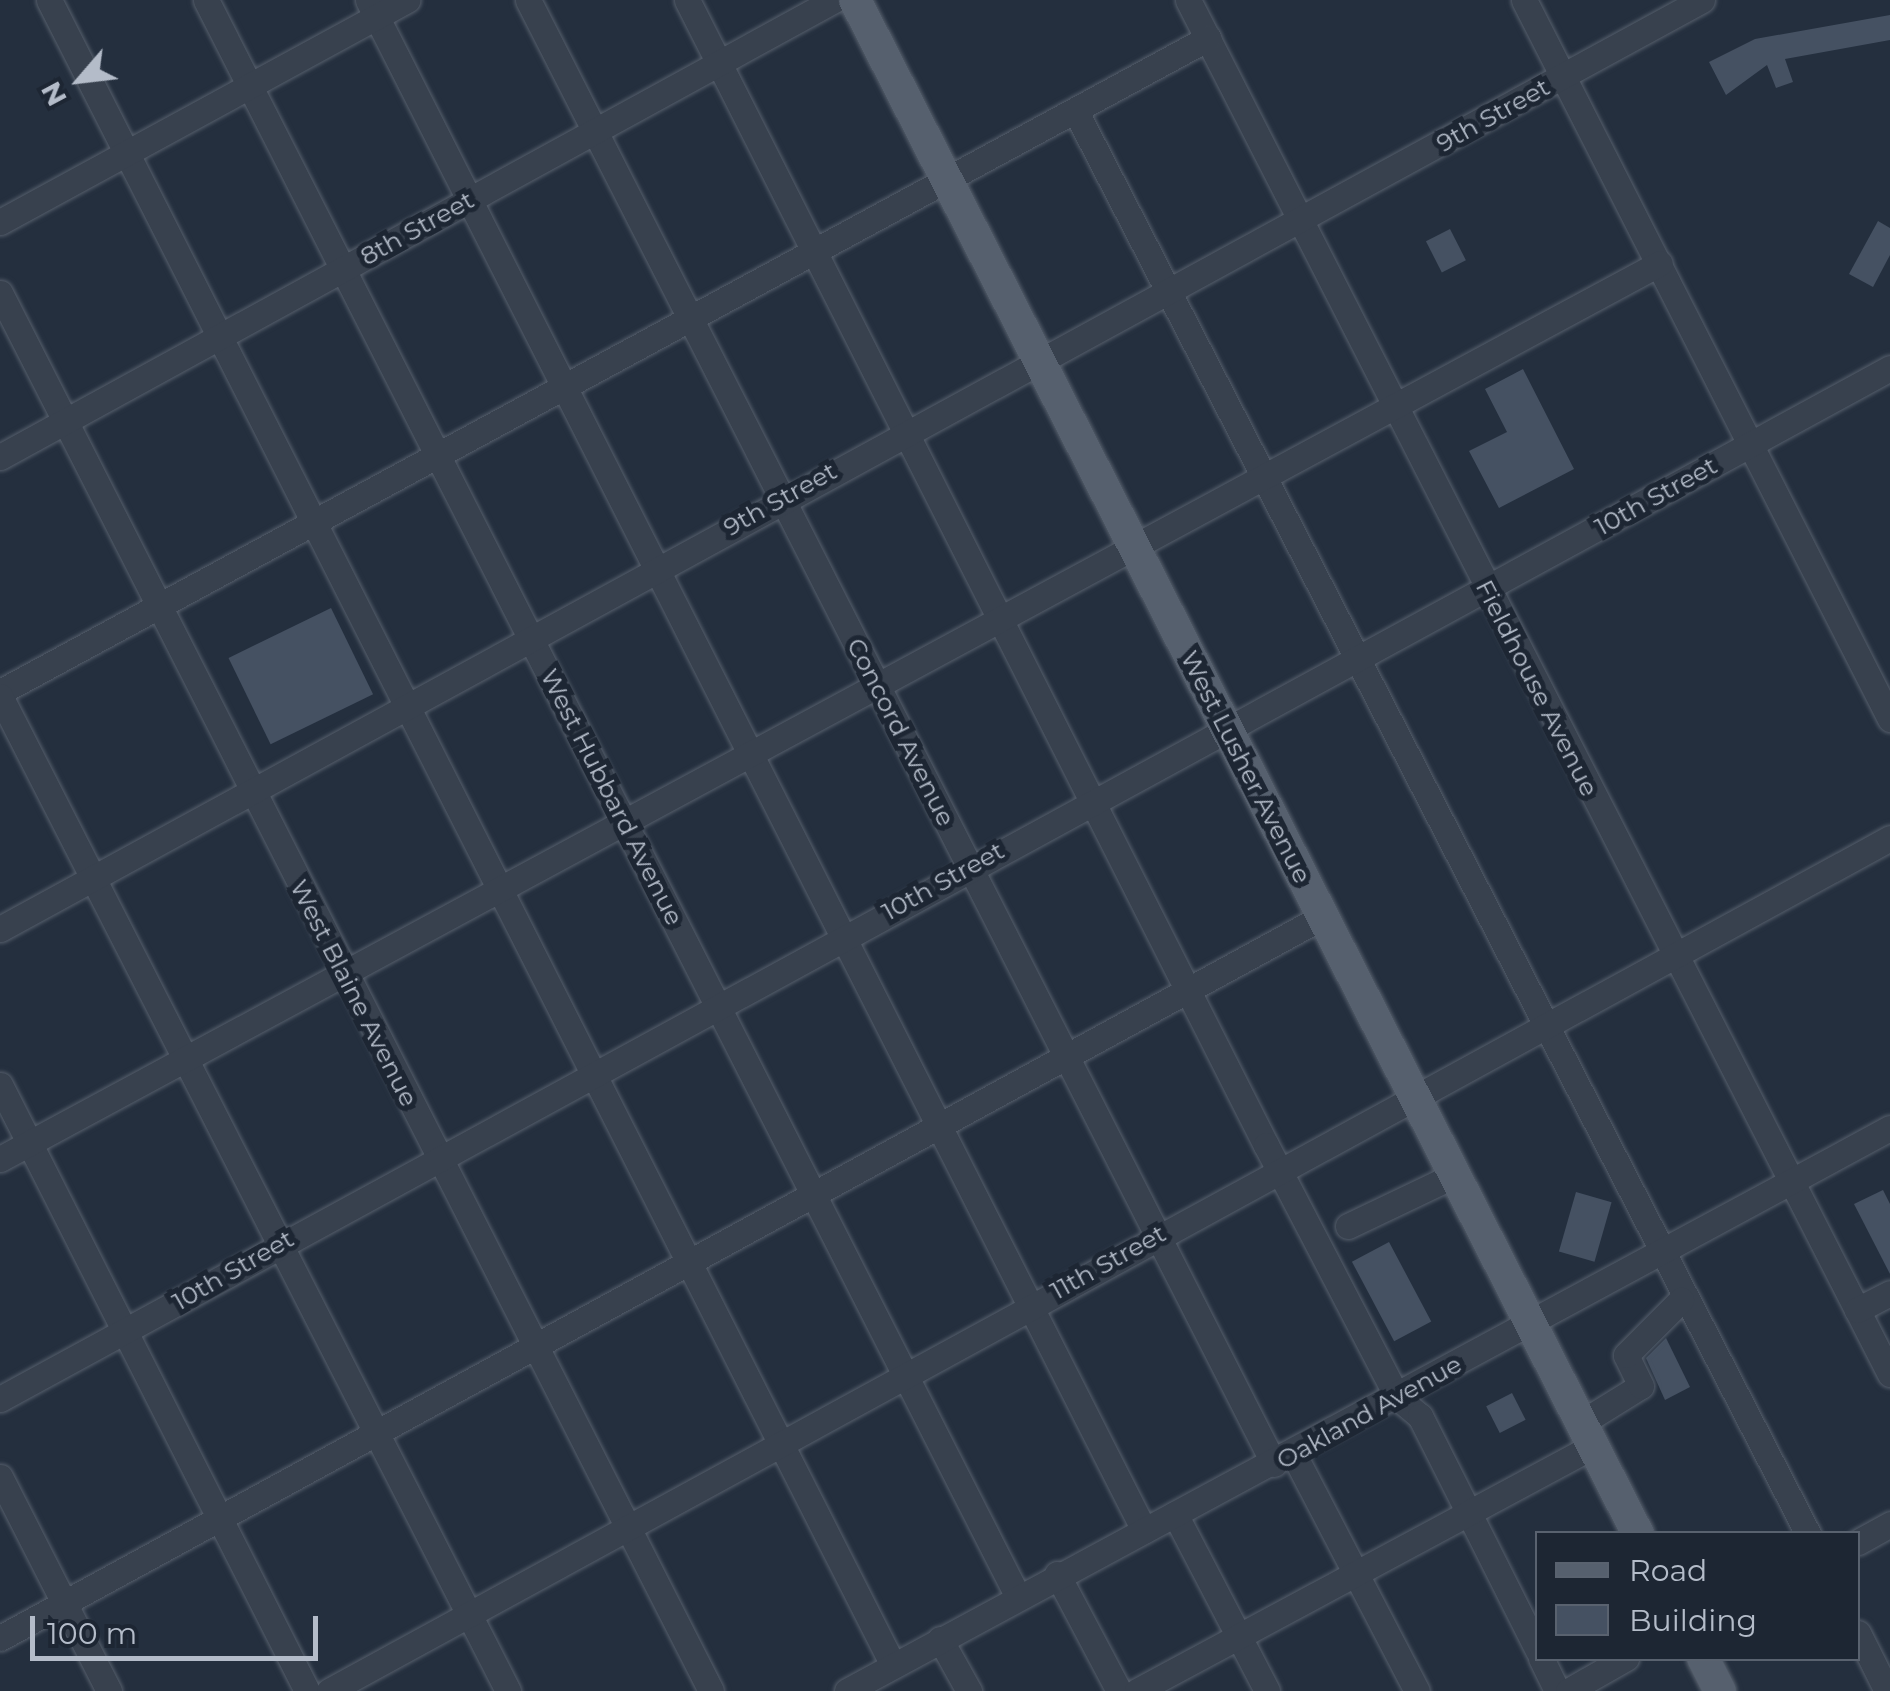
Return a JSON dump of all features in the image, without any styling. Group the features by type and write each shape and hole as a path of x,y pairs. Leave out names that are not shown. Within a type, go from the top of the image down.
{"main road":[{"name":"West Lusher Avenue","path":"856,0 1636,1531"},
{"path":"1705,1661 1720,1691"}],"street":[{"path":"49,0 404,709 499,888 893,1665"},
{"name":"West Hubbard Avenue","path":"206,0 1017,1595"},
{"path":"0,222 251,88 372,8 408,0"},
{"name":"Concord Avenue","path":"528,0 1157,1235 1283,1459 1356,1574 1417,1691"},
{"path":"687,0 1278,1168 1397,1397 1420,1416 1535,1645"},
{"name":"8th Street","path":"0,457 834,0"},
{"name":"Fieldhouse Avenue","path":"1188,0 1890,1374"},
{"path":"1524,0 1890,719"},
{"name":"9th Street","path":"0,928 782,498 1302,220 1702,0"},
{"path":"372,8 1144,1530"},
{"path":"508,1691 0,694 314,527 814,249 1208,38"},
{"path":"1075,110 1170,289 1657,1255 1806,1531"},
{"path":"0,1158 1660,263"},
{"name":"West Blaine Avenue","path":"0,293 711,1691"},
{"name":"10th Street","path":"0,1399 969,866 1487,590 1890,368"},
{"name":"11th Street","path":"329,1691 1412,1095 1676,960 1890,838"},
{"path":"0,1638 218,1516 689,1264 938,1122 1322,917"},
{"path":"0,1085 307,1691"},
{"name":"Oakland Avenue","path":"847,1691 1017,1595 1283,1459 1657,1255 1887,1136"},
{"path":"1348,1226 1453,1176"},
{"path":"1856,1310 1890,1293"},
{"path":"1138,1691 1468,1512 1587,1434 1641,1386 1626,1355 1681,1300"},
{"path":"0,1478 110,1691"},
{"path":"1175,1514 1267,1691"},
{"path":"1860,1541 1890,1524"},
{"path":"1057,1574 1119,1691"},
{"path":"1860,1637 1887,1691"},
{"path":"940,1638 968,1691"},
{"path":"1542,1661 1557,1691"},
{"path":"1568,1691 1621,1661"}],"building":[{"path":"1890,15 1890,40 1785,59 1793,82 1776,88 1767,65 1726,95 1709,62 1755,39"},
{"path":"1878,221 1890,228 1890,255 1873,287 1849,274"},
{"path":"1450,229 1466,260 1442,272 1426,241"},
{"path":"1523,369 1574,469 1499,508 1469,451 1507,432 1485,389"},
{"path":"331,608 373,694 271,744 229,658"},
{"path":"1883,1190 1890,1204 1890,1274 1854,1204"},
{"path":"1576,1192 1612,1202 1594,1262 1559,1252"},
{"path":"1389,1242 1431,1321 1394,1341 1352,1262"},
{"path":"1666,1338 1690,1387 1665,1400 1646,1358"},
{"path":"1512,1393 1526,1420 1500,1433 1486,1406"}]}
